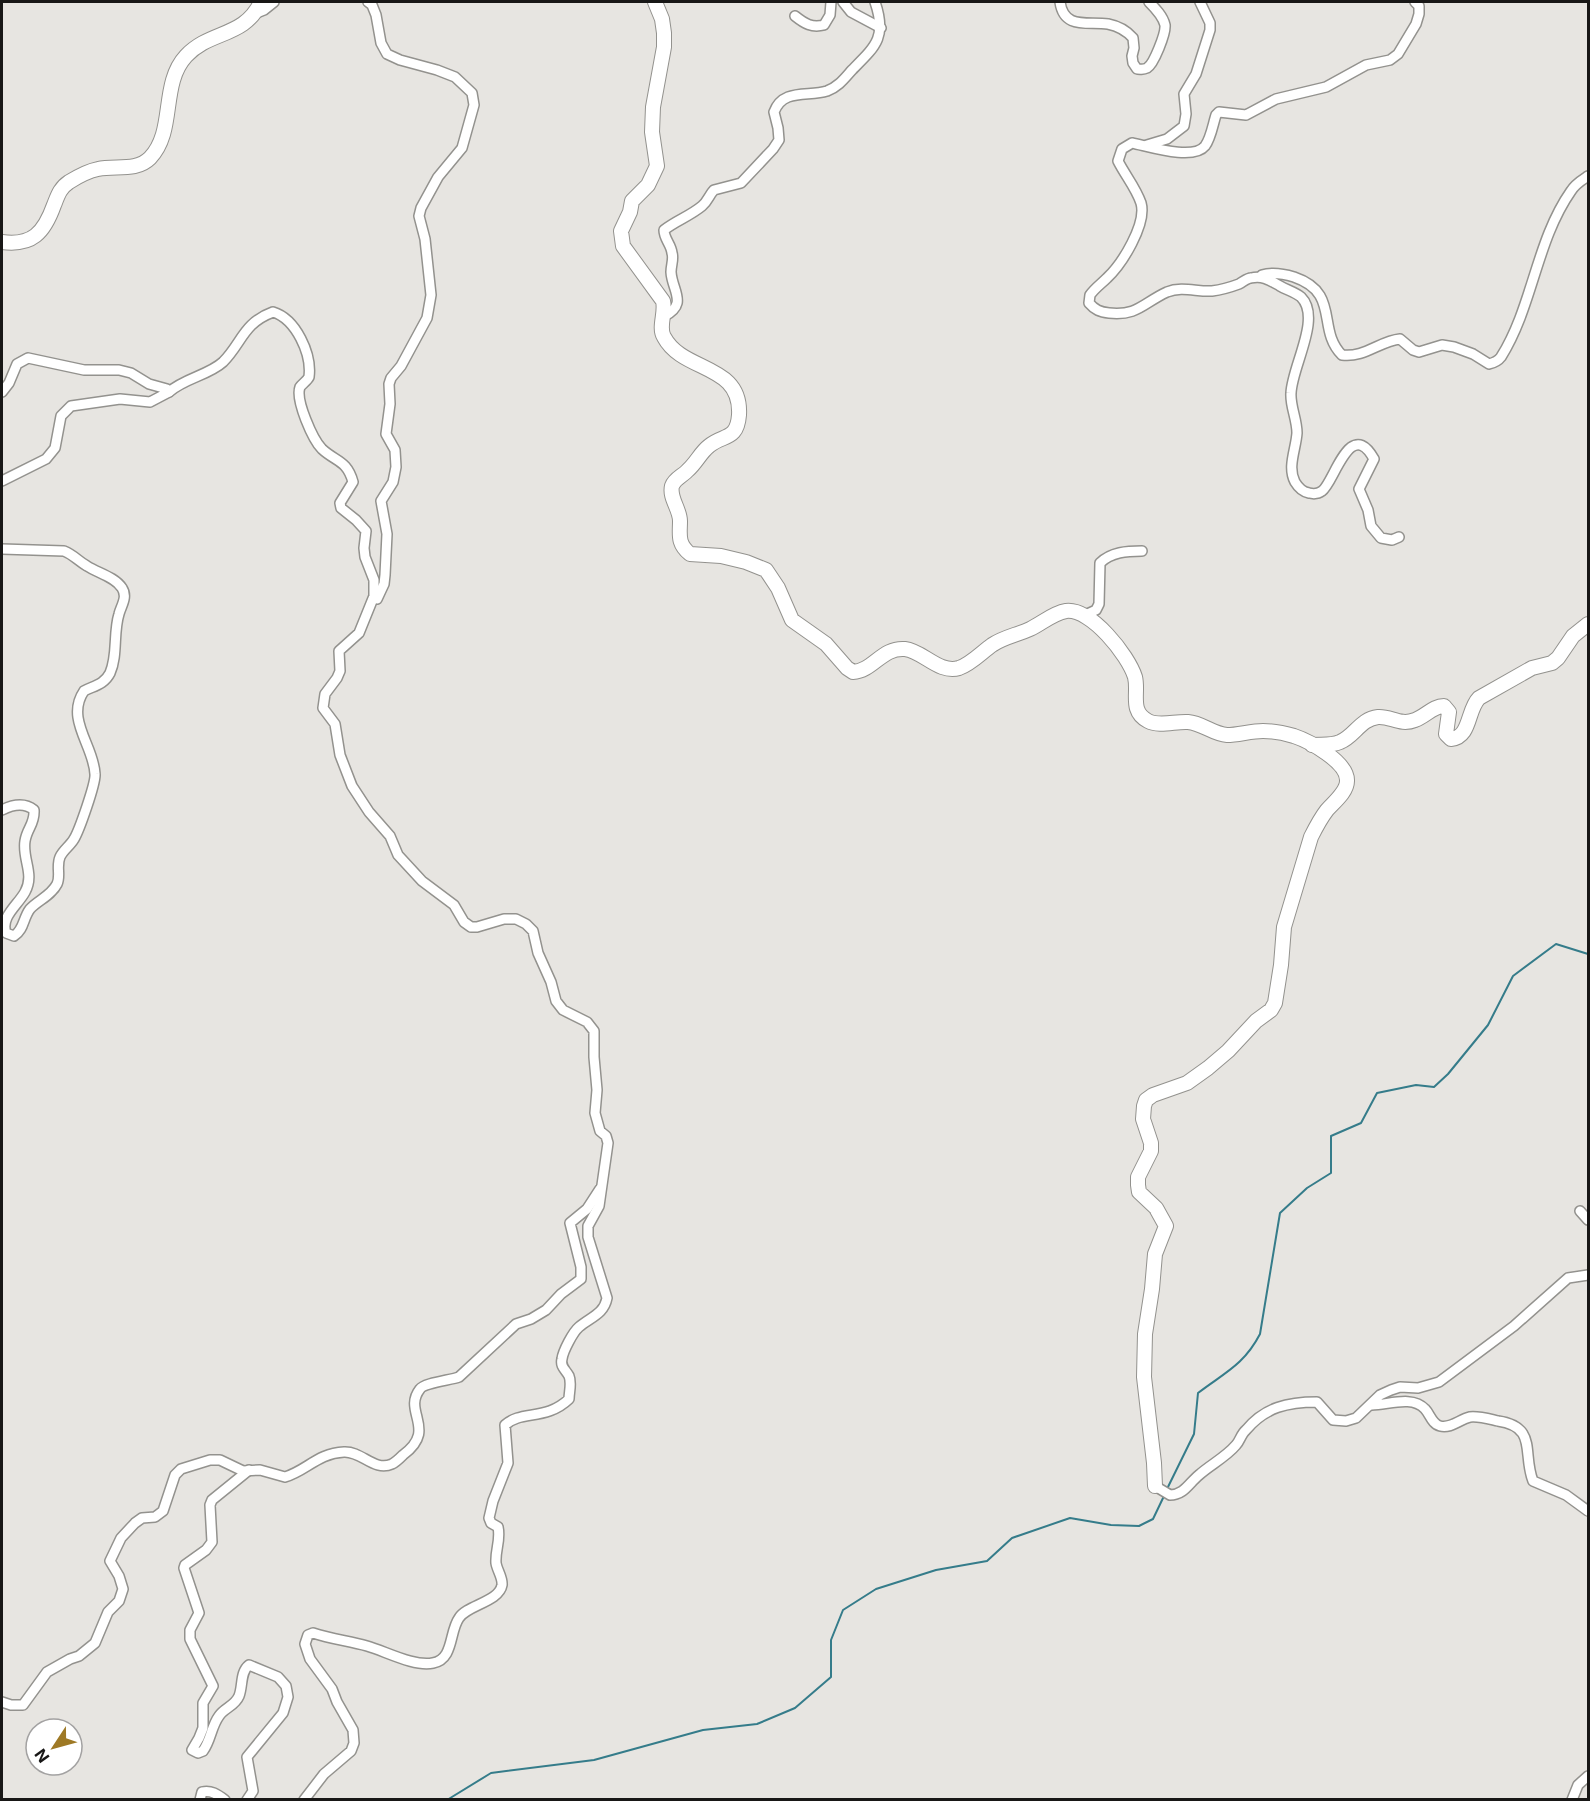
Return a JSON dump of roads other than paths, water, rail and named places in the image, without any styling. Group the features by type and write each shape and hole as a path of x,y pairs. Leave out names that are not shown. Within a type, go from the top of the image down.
{"street":[{"path":"2,242 16,244 34,238 48,220 62,188 77,177 98,169 133,167 148,160 160,139 166,120 174,76 186,56 207,41 236,30 254,14 261,2"},
{"path":"254,14 274,2"},
{"path":"368,2 372,5 376,15 381,43 387,54 455,77 472,93 474,105 462,148 438,177 419,216 425,239 431,295 427,318 401,366 390,378 390,404 386,434 394,450 396,467 393,482 381,501 387,534 384,584 379,597 371,605"},
{"path":"655,2 662,19 664,33 664,47 653,107 652,132 657,166 648,185 632,201 630,212 621,231 621,239 623,246 663,301 665,311 663,335 677,351 692,362 723,376 731,384 739,414 735,430 730,436 708,446 696,463 675,479 671,488 679,515 678,529 682,544 690,554 721,556 766,570 778,588 792,620 826,644 847,669 853,672 860,671 880,657 898,649 919,653 946,668 957,669 1001,639 1027,630 1055,615 1067,611 1078,613 1103,630 1116,643 1135,677 1137,710 1142,718 1151,723 1196,723 1226,735 1262,731 1292,735 1341,765 1347,781 1346,787 1317,825 1311,837 1284,927 1281,965 1275,1003 1271,1010 1256,1021 1228,1051 1208,1068 1187,1083 1153,1095 1146,1100 1144,1106 1143,1119 1151,1143 1151,1151 1138,1177 1139,1192 1156,1208 1166,1226 1155,1254 1145,1334 1144,1377 1155,1486 1170,1495 1181,1492 1235,1446 1251,1424 1264,1413 1277,1407 1293,1402 1317,1402 1333,1420 1346,1421 1356,1418 1380,1395 1391,1389 1418,1388 1439,1382 1514,1326 1568,1278 1588,1275"},
{"path":"795,16 808,25 816,27 825,25 830,15 831,2"},
{"path":"843,2 851,12 881,28"},
{"path":"663,317 676,307 678,299 671,273 672,252 665,239 664,230 704,205 714,190 741,183 766,157 779,140 774,112 781,101 792,94 817,93 838,85 873,49 879,39 881,28 875,2"},
{"path":"1060,2 1066,17 1073,21 1105,23 1126,30 1133,38 1134,63 1137,69 1144,69 1149,66 1164,35 1165,26 1161,16 1149,2"},
{"path":"1147,146 1167,139 1184,126 1186,121 1184,94 1196,74 1210,23 1200,2"},
{"path":"1399,537 1392,540 1381,538 1371,526 1359,489 1374,459 1366,449 1360,446 1352,447 1345,452 1326,488 1321,492 1311,494 1304,492 1293,479 1291,470 1296,426 1290,395 1294,369 1308,326 1309,313 1305,303 1296,293 1268,278 1250,278 1212,291 1185,289 1167,292 1145,306 1124,314 1102,312 1094,309 1089,303 1090,295 1114,270 1136,234 1142,218 1141,203 1118,160 1122,149 1132,143 1170,151 1190,153 1200,150 1206,145 1219,112 1246,115 1276,99 1326,87 1366,65 1390,60 1398,54 1416,24 1419,6 1415,2"},
{"path":"1257,278 1268,273 1287,275 1308,283 1320,293 1332,339 1342,355 1353,356 1391,339 1400,339 1419,352 1442,345 1454,347 1473,354 1489,364 1500,358 1521,320 1543,250 1559,213 1571,191 1588,176"},
{"path":"2,481 52,454 61,416 71,406 120,399 150,402 184,381 219,365 254,321 273,312 285,318 309,360 309,377 300,386 302,410 316,442 327,453 345,464 352,479 351,488 340,503 342,510 366,531 365,557 375,586 371,605 359,633 339,651 340,664 337,678 325,694 323,702 323,708 335,724 348,778 369,812 390,836 398,855 422,880 454,905 464,922 471,927 504,919 516,919 526,924 532,931 537,953 551,982 556,1001 563,1010 587,1022 594,1031 597,1100 595,1113 600,1131 606,1136 608,1143 599,1206 588,1226 588,1237 607,1298 606,1305 572,1334 562,1359 562,1366 570,1377 569,1399 555,1411 510,1420 505,1425 508,1463 489,1518 491,1523 498,1527 500,1537 496,1558 501,1580 500,1590 486,1602 458,1618 448,1650 436,1663 414,1662 313,1633 305,1639 310,1659 332,1689 341,1711 353,1730 354,1743 351,1751 324,1774 304,1800"},
{"path":"2,392 9,383 17,364 28,358 84,370 119,370 131,373 169,392"},
{"path":"2,549 64,551 112,580 121,587 124,593 124,602 117,622 110,674 99,685 84,691 77,714 93,761 95,780 77,832 59,859 56,886 31,909 22,928 14,936 6,933 4,928 11,911 29,885 30,875 24,842 35,820 34,810 29,806 13,806 2,810"},
{"path":"1083,616 1096,610 1099,604 1100,563 1118,553 1142,551"},
{"path":"1311,745 1341,742 1362,722 1379,717 1394,722 1415,720 1439,706 1444,706 1449,712 1446,734 1450,739 1455,739 1463,733 1479,698 1532,668 1552,663 1573,636 1588,624"},
{"path":"2,1702 10,1705 23,1705 47,1671 79,1656 95,1643 108,1612 119,1601 123,1589 110,1560 112,1555 121,1538 135,1522 142,1518 155,1517 163,1511 176,1472 210,1460 220,1460 243,1471 260,1470 285,1477 325,1456 346,1451 377,1465 384,1465 392,1464 409,1451 418,1440 420,1430 416,1403 422,1386 459,1377 516,1324 531,1319 546,1310 561,1294 580,1280 581,1268 570,1223 587,1209 600,1187"},
{"path":"1580,1211 1588,1220"},
{"path":"1372,1404 1395,1401 1423,1406 1435,1423 1441,1426 1453,1425 1475,1416 1512,1423 1520,1428 1524,1436 1533,1480 1566,1495 1588,1511"},
{"path":"247,1800 253,1791 248,1757 283,1713 288,1703 288,1691 278,1677 249,1665 246,1667 236,1703 219,1715 203,1751 198,1753 192,1750 200,1738 203,1703 213,1686 190,1639 190,1630 199,1613 184,1568 212,1542 210,1505 212,1500 249,1470"},
{"path":"1572,1800 1578,1785 1588,1776"},
{"path":"200,1800 202,1792 208,1791 214,1792 225,1800"}],"waterway":[{"path":"1166,1491 1194,1434 1198,1393 1240,1361 1260,1334 1280,1213 1307,1188 1331,1173 1331,1136 1361,1123 1377,1093 1416,1085 1434,1087 1448,1074 1488,1025 1513,976 1556,944 1588,954"},
{"path":"447,1800 491,1773 594,1760 703,1730 757,1724 795,1708 831,1677 831,1640 843,1610 876,1589 936,1570 987,1561 1012,1538 1070,1518 1111,1525 1139,1526 1153,1519 1164,1496"}]}
